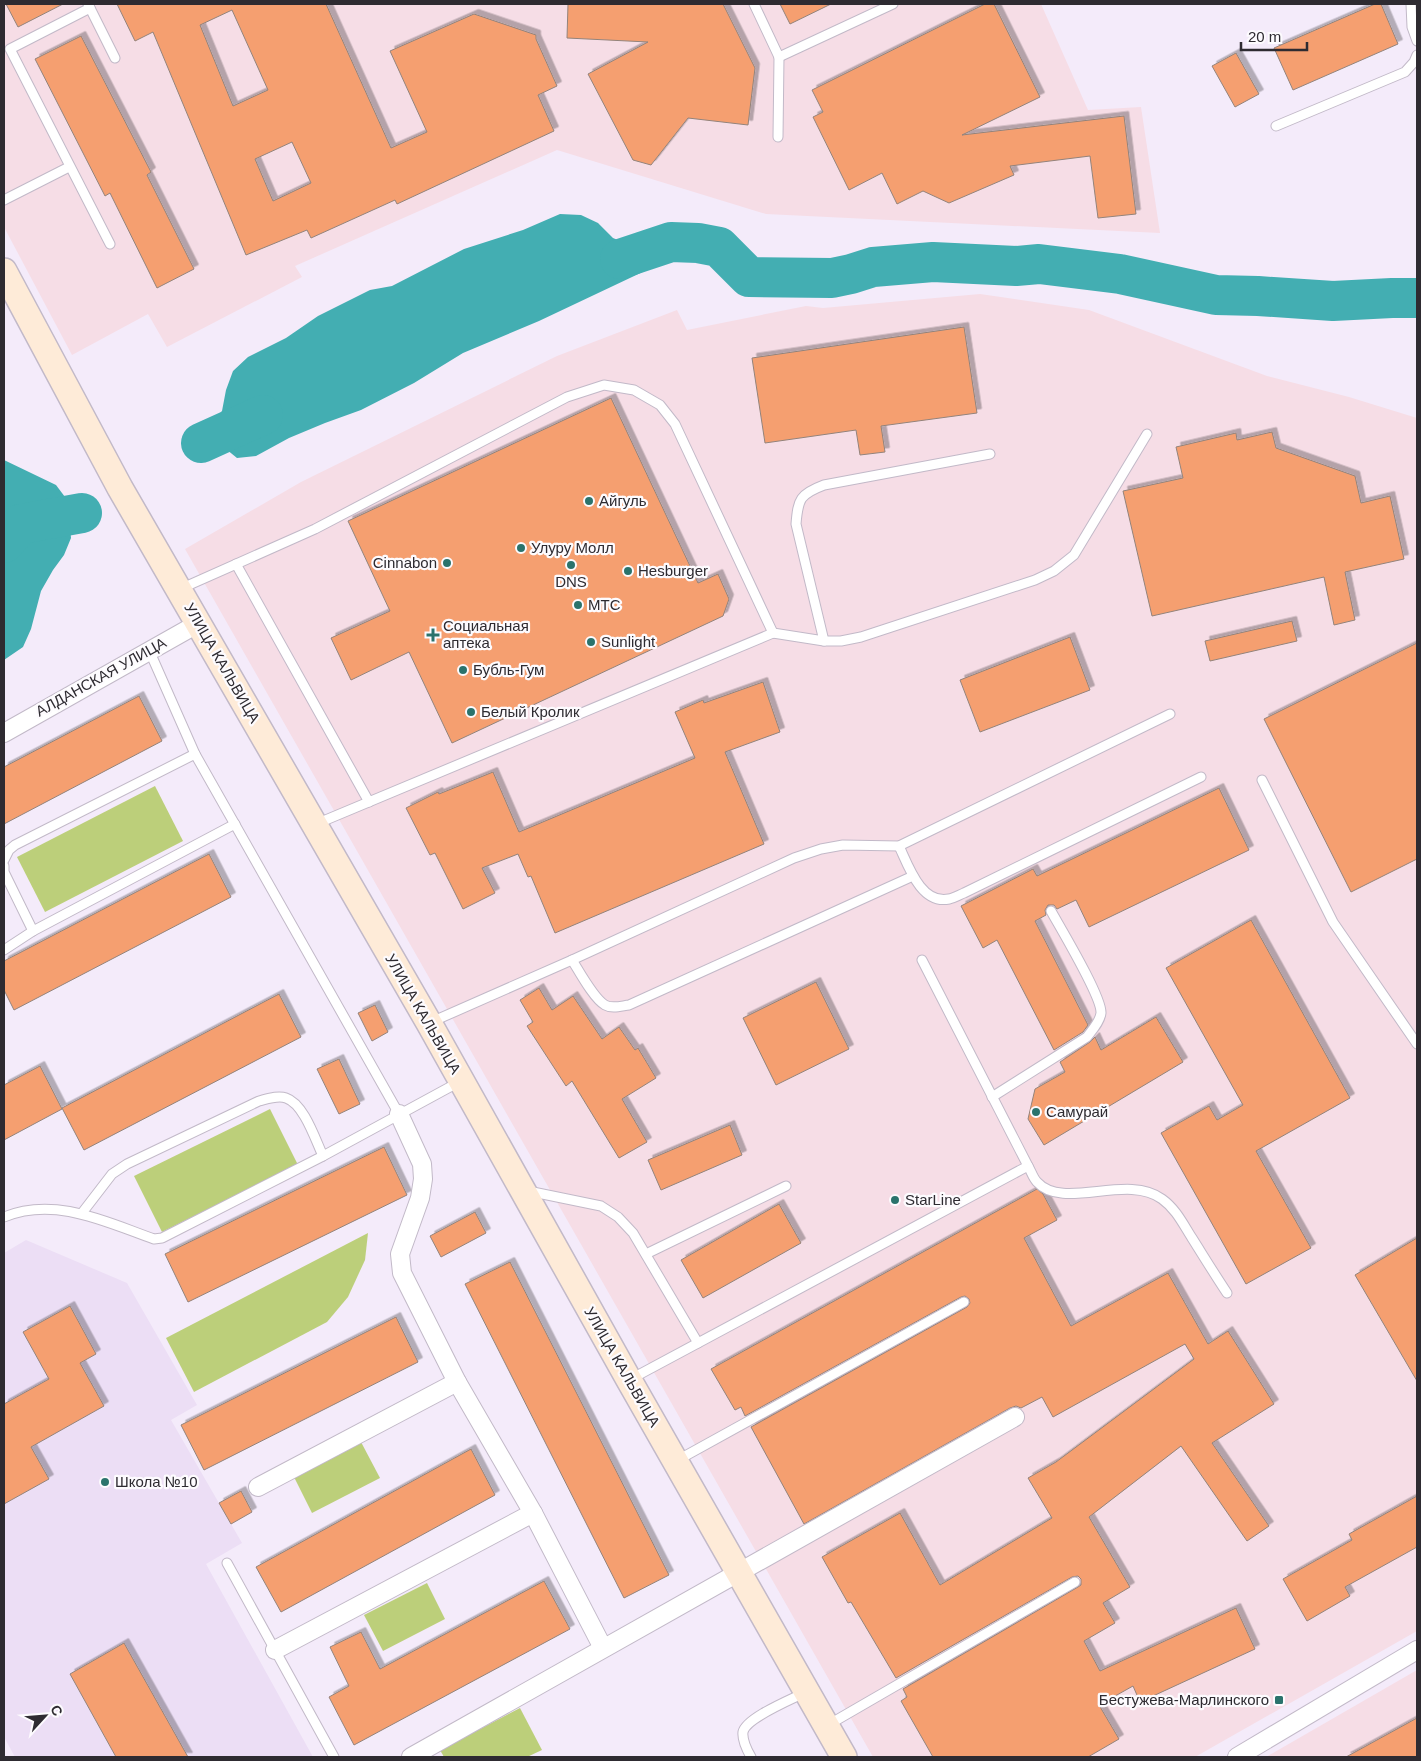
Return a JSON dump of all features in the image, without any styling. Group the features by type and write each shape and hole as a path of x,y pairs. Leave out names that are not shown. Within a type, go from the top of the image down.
{"street":[{"name":"УЛИЦА КАЛЬВИЦА","path":"4,271 120,488 429,1023 629,1380 844,1757"},
{"name":"АЛДАНСКАЯ УЛИЦА","path":"4,733 199,623"},
{"path":"399,1114 422,1164 423,1179 420,1198 400,1254 402,1273 457,1382 533,1513 603,1648"},
{"path":"258,1487 457,1382"},
{"path":"411,1757 1015,1417"},
{"path":"275,1650 533,1513"},
{"path":"1237,1757 1258,1752 1417,1650"}],"lane":[{"path":"754,4 779,58 778,136"},
{"path":"779,58 893,4"},
{"path":"1411,4 1412,27 1417,40"},
{"path":"110,244 10,49 89,6 115,58"},
{"path":"1276,126 1405,72 1417,56"},
{"path":"4,200 69,167"},
{"path":"180,589 315,529 567,397 604,385 634,390 660,405 675,424 773,633"},
{"path":"314,825 773,633 824,641 841,641 861,637 1035,580 1054,571 1074,555 1147,434"},
{"path":"824,641 796,524 801,497 809,491 824,485 990,454"},
{"path":"236,564 369,802"},
{"path":"149,650 196,754 399,1114"},
{"path":"429,1023 794,858 821,849 843,845 899,846 1170,714"},
{"path":"4,860 9,850 15,844 196,754"},
{"path":"899,846 913,876 924,891 935,898 948,899 1201,777"},
{"path":"1262,780 1333,922 1417,1044"},
{"path":"4,950 33,931 235,824"},
{"path":"4,866 4,872 33,931"},
{"path":"572,960 597,998 605,1005 614,1007 629,1005 913,876"},
{"path":"992,1097 1087,1037 1096,1025 1101,1013 1096,993 1051,911"},
{"path":"922,960 1037,1182 1048,1190 1063,1194 1124,1188 1142,1190 1161,1198 1174,1210 1227,1294"},
{"path":"4,1217 14,1212 42,1209 64,1210 82,1213 154,1239 162,1238 324,1156 462,1081"},
{"path":"82,1213 112,1174 127,1164 259,1100 274,1097 285,1098 294,1102 301,1111 324,1156"},
{"path":"629,1380 1028,1166"},
{"path":"646,1254 786,1186"},
{"path":"523,1190 601,1206 618,1217 634,1233 698,1343"},
{"path":"676,1461 964,1302"},
{"path":"227,1562 334,1757"},
{"path":"826,1726 1075,1582"},
{"path":"751,1757 743,1734 745,1725 807,1691"}],"shaded area":[{"path":"4,4 1041,4 1088,110 1141,107 1160,233 766,214 557,150 295,266 302,277 167,347 148,314 72,355 4,227"},
{"path":"980,294 1089,310 1267,376 1349,397 1417,418 1417,1631 1195,1757 873,1757 185,549 301,482 557,356 677,310 687,330 806,306 823,308"},
{"name":"Школа №10","path":"26,1240 127,1283 197,1405 171,1420 242,1543 206,1564 313,1757 15,1757 4,1737 4,1253"},
{"path":"1417,1670 1417,1757 1266,1757"}],"green space":[{"path":"155,786 183,841 45,912 17,857"},
{"path":"270,1109 298,1165 162,1232 134,1176"},
{"path":"368,1233 365,1260 348,1297 327,1322 194,1392 166,1338"},
{"path":"361,1442 380,1478 312,1513 294,1477"},
{"path":"427,1583 445,1619 383,1651 364,1615"},
{"path":"520,1708 542,1750 527,1757 444,1757 440,1750"}],"water":[{"path":"560,214 581,215 598,223 613,238 632,246 671,242 668,260 539,321 463,353 414,383 361,410 289,438 256,456 237,458 205,432 222,411 226,390 233,371 248,357 286,338 318,316 370,290 392,286 464,249 523,230"},
{"path":"4,460 56,485 68,501 71,538 64,555 41,591 31,629 23,647 4,660"}],"building":[{"path":"6,4 63,4 18,27"},
{"path":"117,4 326,4 391,148 427,132 390,51 474,14 536,35 536,39 557,86 538,95 554,131 397,204 395,200 311,238 307,230 246,255 153,32 135,41","holes":["232,10 268,90 233,106 200,25","292,142 311,183 273,201 255,159"]},
{"path":"568,4 723,4 755,68 748,125 688,118 651,165 633,160 588,74 648,42 567,38"},
{"path":"780,4 831,4 790,24"},
{"path":"985,4 994,4 1040,97 962,135 1124,116 1136,214 1098,218 1090,156 1010,166 1014,175 949,203 923,191 897,204 882,173 849,190 813,117 823,112 812,90"},
{"path":"1375,4 1381,4 1398,44 1293,90 1274,48"},
{"path":"81,36 151,172 147,175 194,269 157,288 110,193 105,196 35,59"},
{"path":"1236,53 1259,94 1235,107 1212,66"},
{"path":"964,327 977,413 881,426 885,452 860,455 856,430 765,443 752,358"},
{"name":"Улуру Молл","path":"611,398 698,583 718,574 729,599 723,616 452,743 409,652 351,680 331,638 390,611 348,521"},
{"path":"1272,432 1276,448 1355,476 1361,503 1390,496 1404,559 1345,572 1355,620 1334,625 1324,577 1152,616 1123,491 1183,478 1176,447 1236,433 1237,440"},
{"path":"1292,621 1297,641 1210,661 1205,641"},
{"path":"1070,637 1090,690 980,732 960,680"},
{"path":"1417,643 1417,859 1351,892 1264,719"},
{"path":"763,682 780,732 725,752 764,844 555,933 531,876 528,877 518,854 482,868 495,893 463,909 435,853 430,855 406,808 438,792 439,794 493,772 519,832 695,758 675,712 703,700 704,703"},
{"path":"139,696 162,741 4,824 4,767"},
{"path":"1219,788 1249,850 1089,927 1076,900 1057,909 1054,905 1048,905 1045,910 1046,915 1035,921 1088,1025 1083,1032 1054,1050 997,940 983,948 961,906 1033,869 1037,876"},
{"path":"209,854 231,897 14,1010 4,990 4,961"},
{"path":"1251,920 1350,1098 1256,1151 1311,1248 1246,1284 1161,1133 1209,1106 1217,1120 1243,1105 1166,968"},
{"path":"816,982 849,1049 776,1085 743,1018"},
{"path":"539,988 552,1010 573,996 602,1039 619,1027 635,1050 638,1048 656,1078 622,1099 647,1142 619,1158 572,1081 566,1086 527,1026 533,1022 520,1000"},
{"path":"279,994 301,1037 84,1150 62,1108"},
{"path":"375,1005 388,1032 372,1041 358,1013"},
{"path":"1156,1017 1183,1062 1044,1145 1028,1119 1035,1089 1065,1072 1060,1062 1095,1037 1101,1050"},
{"path":"339,1059 360,1104 339,1114 317,1069"},
{"path":"40,1066 62,1109 4,1140 4,1085"},
{"path":"730,1125 742,1155 661,1190 648,1160"},
{"path":"384,1147 407,1195 188,1302 165,1254"},
{"path":"1037,1189 1043,1194 1057,1220 1024,1238 1071,1326 1168,1273 1208,1344 1228,1331 1274,1404 1212,1443 1269,1526 1247,1541 1181,1446 1089,1517 1130,1587 1103,1603 1115,1623 1084,1641 1100,1671 1236,1608 1255,1649 1140,1702 1133,1686 1099,1705 1119,1739 1088,1757 933,1757 901,1701 907,1697 903,1689 1078,1587 1081,1585 1081,1579 1078,1576 1072,1577 896,1678 851,1602 848,1603 822,1557 900,1513 940,1585 1052,1518 1028,1478 1056,1462 1194,1359 1185,1344 1053,1417 1042,1397 1021,1408 1016,1406 1010,1408 804,1524 751,1427 967,1307 970,1303 969,1299 965,1296 961,1297 745,1416 741,1407 735,1410 711,1369"},
{"path":"779,1204 801,1243 703,1298 681,1260"},
{"path":"475,1212 486,1233 441,1257 430,1236"},
{"path":"1417,1238 1417,1381 1355,1275"},
{"path":"510,1262 669,1575 624,1598 465,1284"},
{"path":"70,1306 96,1354 80,1363 104,1406 31,1447 49,1479 4,1504 4,1404 49,1379 23,1332"},
{"path":"396,1317 418,1362 204,1470 181,1425"},
{"path":"471,1449 495,1495 281,1612 256,1567"},
{"path":"241,1491 252,1512 231,1524 219,1503"},
{"path":"1417,1496 1417,1547 1345,1587 1350,1596 1307,1621 1283,1579 1352,1540 1349,1534"},
{"path":"544,1581 570,1629 354,1745 329,1697 349,1686 330,1647 361,1632 380,1669"},
{"path":"124,1643 188,1757 116,1757 70,1674"},
{"path":"1417,1718 1417,1757 1346,1757"}],"waterway":[{"path":"620,259 671,242 698,243 719,247 749,277 832,278 873,267 933,262 1016,266 1039,264 1120,274 1216,295 1333,301 1417,298"},
{"path":"201,443 263,415"},
{"path":"4,543 21,524 82,513"}],"place":[{"name":"Айгуль","path":"589,501"},
{"name":"Улуру Молл","path":"521,548"},
{"name":"Cinnabon","path":"447,563"},
{"name":"DNS","path":"571,565"},
{"name":"Hesburger","path":"628,571"},
{"name":"МТС","path":"578,605"},
{"name":"Социальная аптека","path":"433,635"},
{"name":"Sunlight","path":"591,642"},
{"name":"Бубль-Гум","path":"463,670"},
{"name":"Белый Кролик","path":"471,712"},
{"name":"Самурай","path":"1036,1112"},
{"name":"StarLine","path":"895,1200"},
{"name":"Школа №10","path":"105,1482"},
{"name":"Бестужева-Марлинского","path":"1279,1700"}]}
